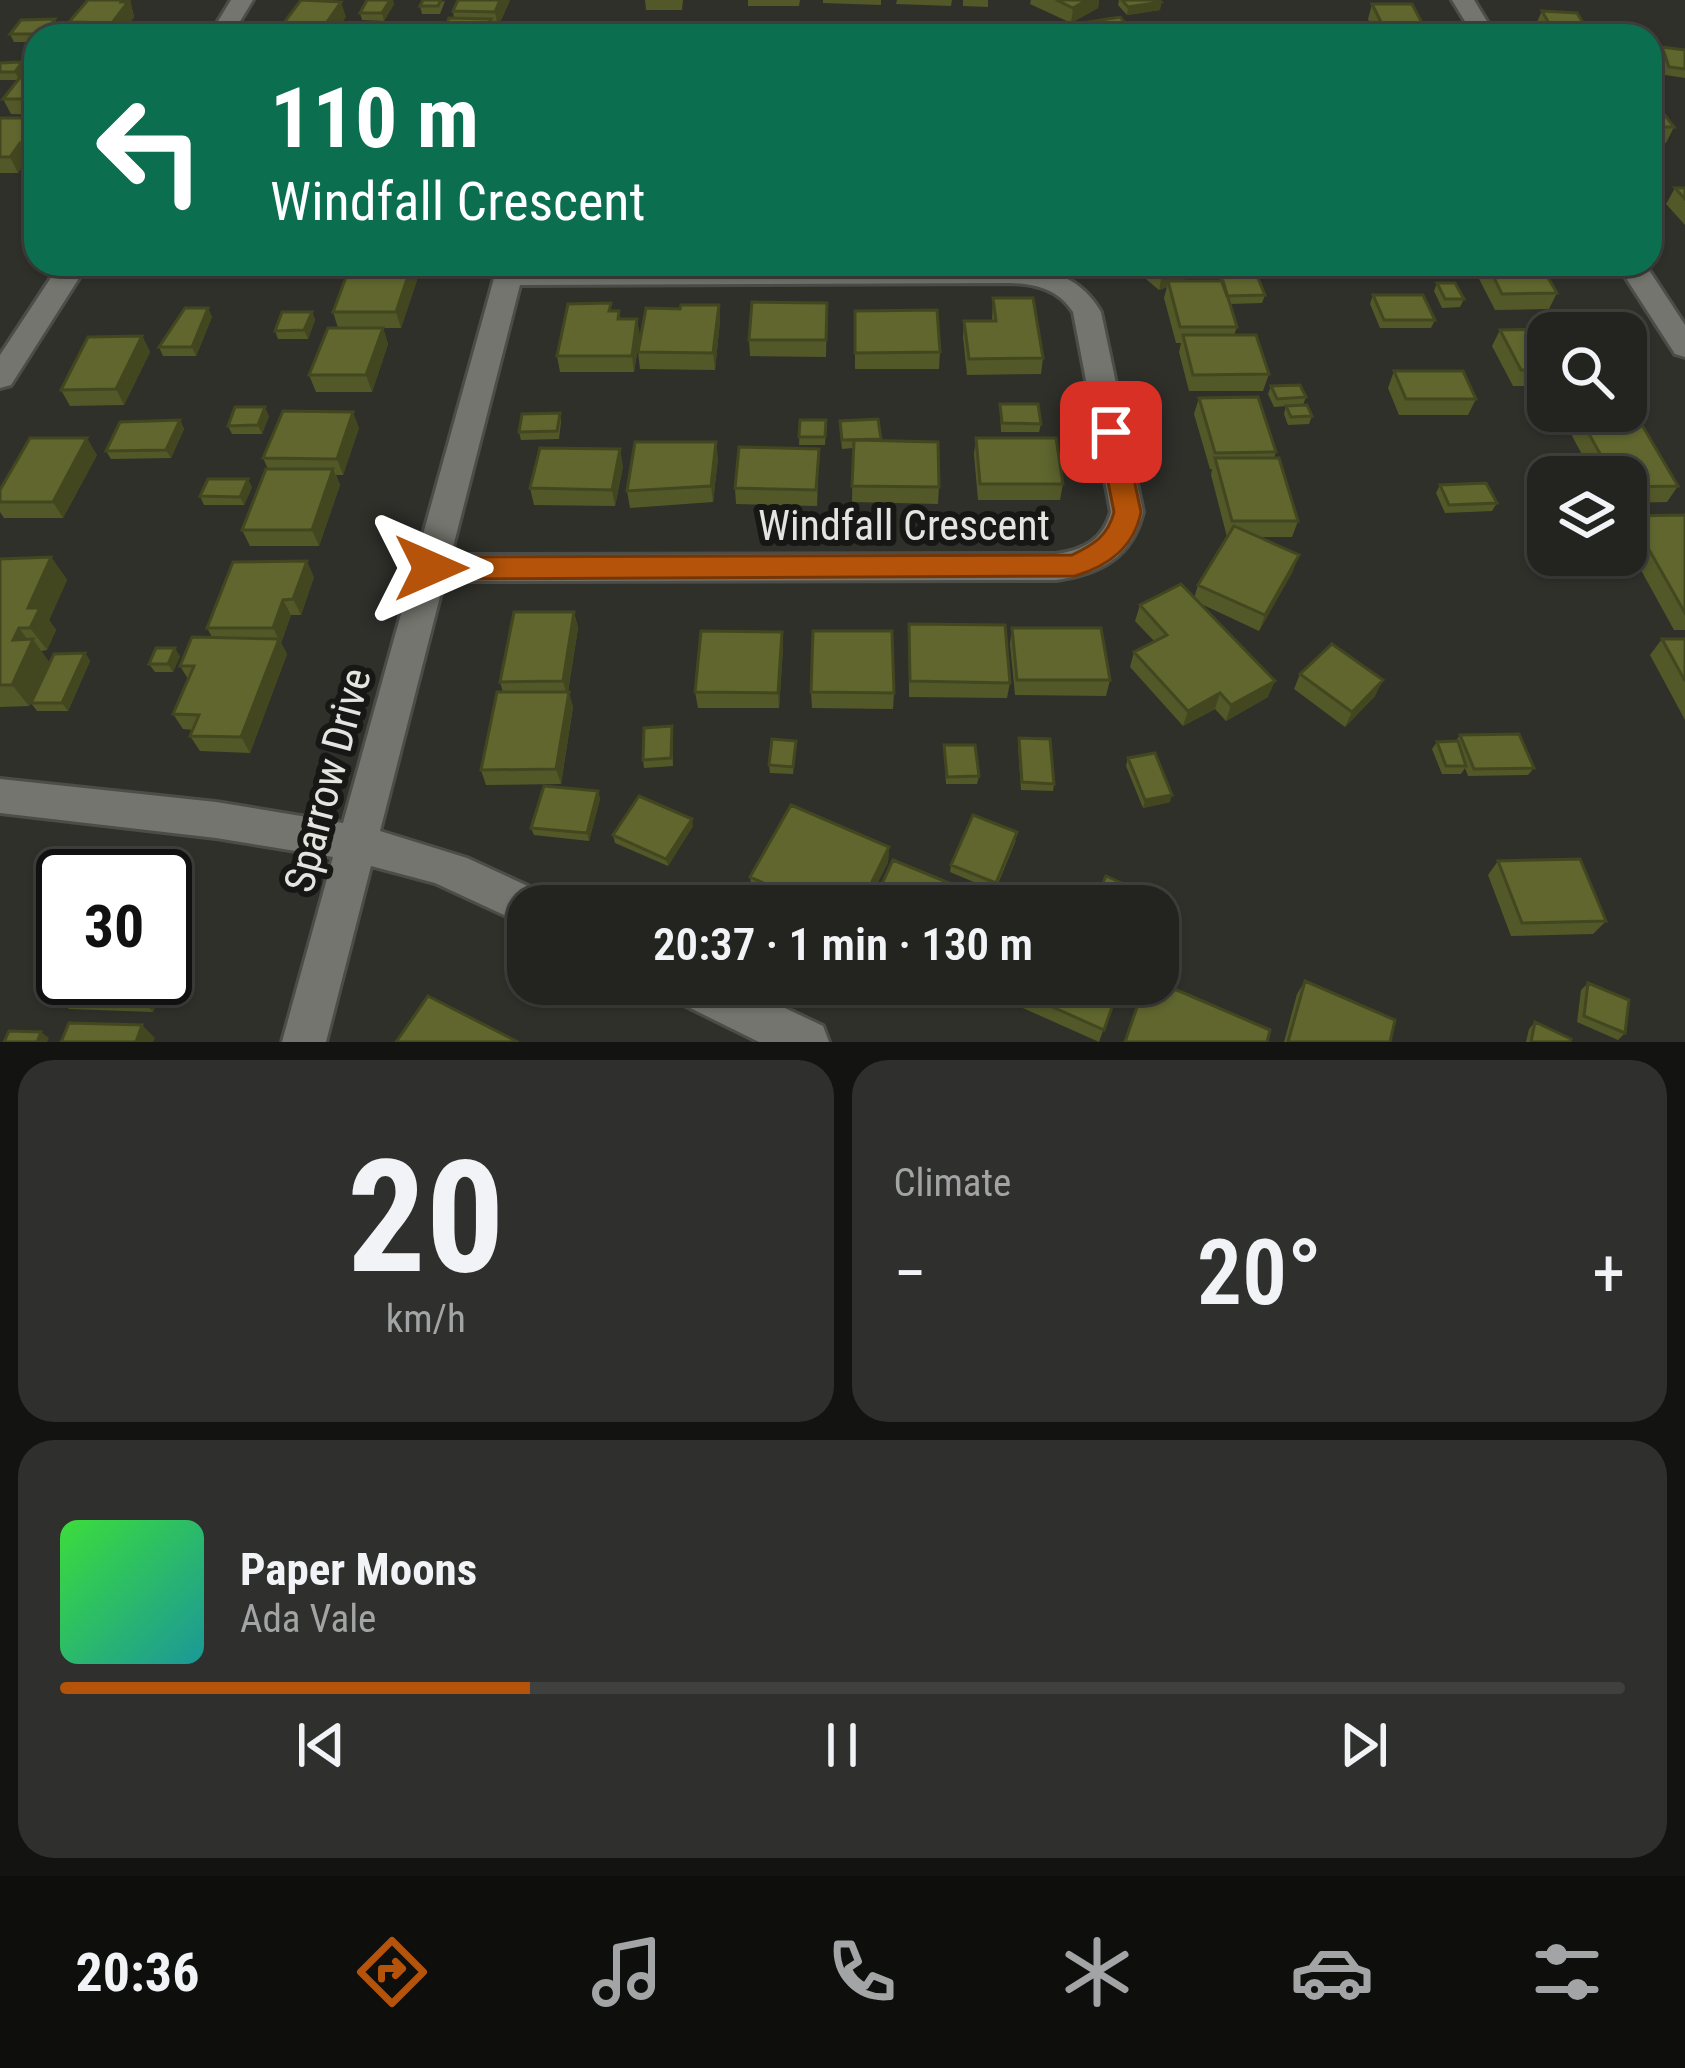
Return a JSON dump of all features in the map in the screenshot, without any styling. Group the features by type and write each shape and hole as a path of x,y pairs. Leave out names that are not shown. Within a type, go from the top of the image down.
{"street":[{"path":"0,378 66,276"},
{"name":"Sparrow Drive","path":"304,1042 508,276"},
{"name":"Windfall Crescent","path":"431,568 1056,567 1091,561 1118,538 1127,512 1088,312 1083,302 1058,284 1020,276"},
{"path":"1639,276 1685,347"},
{"path":"0,796 354,846 428,862 507,898"},
{"path":"730,1005 807,1042"}],"building":[{"path":"88,0 128,2 112,23 69,22"},
{"path":"301,0 341,2 325,24 283,24"},
{"path":"367,0 390,0 382,13 360,13"},
{"path":"423,0 441,0 438,6 420,6"},
{"path":"458,0 500,0 495,12 453,11"},
{"path":"1056,0 1087,0 1073,8"},
{"path":"1122,0 1159,0 1161,2 1128,7"},
{"path":"1372,4 1412,4 1423,24 1382,24"},
{"path":"1542,11 1577,13 1584,24 1549,24"},
{"path":"1120,17 1126,24 1090,24"},
{"path":"449,18 491,19 489,24 446,24"},
{"path":"55,19 52,24 24,24 24,34 10,34 21,20"},
{"path":"1662,47 1685,50 1685,69 1669,67"},
{"path":"22,62 15,72 0,72 0,63"},
{"path":"24,73 24,99 3,99"},
{"path":"1662,112 1674,127 1662,127"},
{"path":"0,118 24,118 24,143 10,157 0,157"},
{"path":"346,276 408,276 396,312 333,312"},
{"path":"1257,276 1265,295 1227,296 1220,277"},
{"path":"1493,276 1547,276 1557,293 1502,294"},
{"path":"1168,281 1223,281 1237,327 1180,327"},
{"path":"1437,283 1455,283 1464,299 1445,299"},
{"path":"1373,295 1423,295 1435,320 1384,320"},
{"path":"993,298 1033,298 1043,358 969,359 964,321 996,321"},
{"path":"752,302 827,303 826,340 749,340"},
{"path":"611,303 609,311 619,311 618,319 637,319 632,356 557,356 568,304"},
{"path":"681,305 719,305 713,353 638,352 646,308 680,309"},
{"path":"185,308 208,308 192,347 159,347"},
{"path":"937,310 940,352 855,353 855,311"},
{"path":"282,312 312,312 304,330 275,331"},
{"path":"328,328 383,328 366,375 309,375"},
{"path":"1500,330 1527,330 1527,370 1521,370"},
{"path":"1183,335 1256,335 1269,374 1193,375"},
{"path":"142,336 116,389 61,390 88,337"},
{"path":"1394,371 1463,371 1476,399 1406,399"},
{"path":"1300,385 1306,397 1277,399 1271,386"},
{"path":"1258,397 1276,452 1215,453 1199,398"},
{"path":"1000,404 1038,404 1041,424 1002,423"},
{"path":"1307,405 1312,416 1291,417 1286,406"},
{"path":"235,407 265,407 258,425 228,426"},
{"path":"283,411 353,412 337,459 263,458"},
{"path":"560,413 557,431 519,432 522,414"},
{"path":"878,419 881,439 842,440 840,421"},
{"path":"180,420 166,450 106,451 120,422"},
{"path":"800,420 826,420 825,437 799,437"},
{"path":"1588,432 1646,432 1678,486 1647,487 1647,456 1601,456"},
{"path":"30,438 87,438 53,502 0,502 0,490"},
{"path":"976,438 1056,438 1063,484 980,484"},
{"path":"854,440 938,442 939,487 852,486"},
{"path":"635,442 716,442 711,486 627,491"},
{"path":"739,447 819,449 816,490 735,488"},
{"path":"540,448 620,449 612,490 530,488"},
{"path":"1215,458 1279,458 1298,521 1232,521"},
{"path":"266,469 333,469 312,530 242,530"},
{"path":"208,479 248,479 240,497 200,496"},
{"path":"1486,483 1497,503 1449,505 1440,485"},
{"path":"1685,515 1685,613 1647,546 1647,516"},
{"path":"1234,526 1299,555 1265,615 1198,585"},
{"path":"51,557 28,608 40,608 30,628 19,628 13,640 33,639 12,685 0,685 0,559"},
{"path":"307,561 293,599 283,600 273,628 207,628 233,562"},
{"path":"1181,584 1275,681 1231,705 1220,693 1188,711 1134,652 1167,635 1140,605"},
{"path":"514,612 574,612 563,681 500,682"},
{"path":"909,624 1005,625 1010,683 910,681"},
{"path":"1012,628 1101,628 1110,680 1017,680"},
{"path":"701,631 782,632 778,693 695,692"},
{"path":"813,631 892,631 894,693 811,692"},
{"path":"192,637 279,639 241,737 190,736 199,715 173,714 194,666 180,666"},
{"path":"1662,639 1685,639 1685,681"},
{"path":"1332,644 1383,680 1352,712 1300,674"},
{"path":"156,648 175,648 168,664 149,664"},
{"path":"85,653 62,703 31,703 54,654"},
{"path":"497,692 569,692 556,769 481,770"},
{"path":"672,726 671,758 643,760 644,728"},
{"path":"1519,734 1534,768 1474,769 1460,735"},
{"path":"1019,738 1050,739 1054,784 1022,782"},
{"path":"772,739 796,741 793,767 769,765"},
{"path":"1458,741 1466,766 1446,766 1437,742"},
{"path":"944,745 975,745 979,776 947,777"},
{"path":"1155,753 1172,795 1145,800 1128,758"},
{"path":"544,786 598,791 587,833 531,828"},
{"path":"639,796 692,819 666,859 613,835"},
{"path":"791,805 889,847 870,885 768,885 750,877"},
{"path":"973,815 1017,832 996,883 951,865"},
{"path":"1580,859 1606,921 1522,923 1498,861"},
{"path":"893,860 954,885 882,885"},
{"path":"1106,876 1126,885 1102,885"},
{"path":"1305,981 1395,1020 1390,1042 1288,1042"},
{"path":"1588,983 1629,1000 1625,1033 1584,1016"},
{"path":"1179,991 1270,1030 1267,1042 1125,1042 1138,1005 1179,1005"},
{"path":"428,996 518,1042 396,1042"},
{"path":"1048,1005 1113,1005 1104,1030"},
{"path":"1535,1022 1571,1039 1570,1042 1531,1042"},
{"path":"69,1023 142,1025 136,1042 61,1042"},
{"path":"9,1031 41,1032 37,1042 4,1042"}],"route":[{"path":"431,568 1075,566 1106,551 1124,525 1127,512 1111,432"}]}
